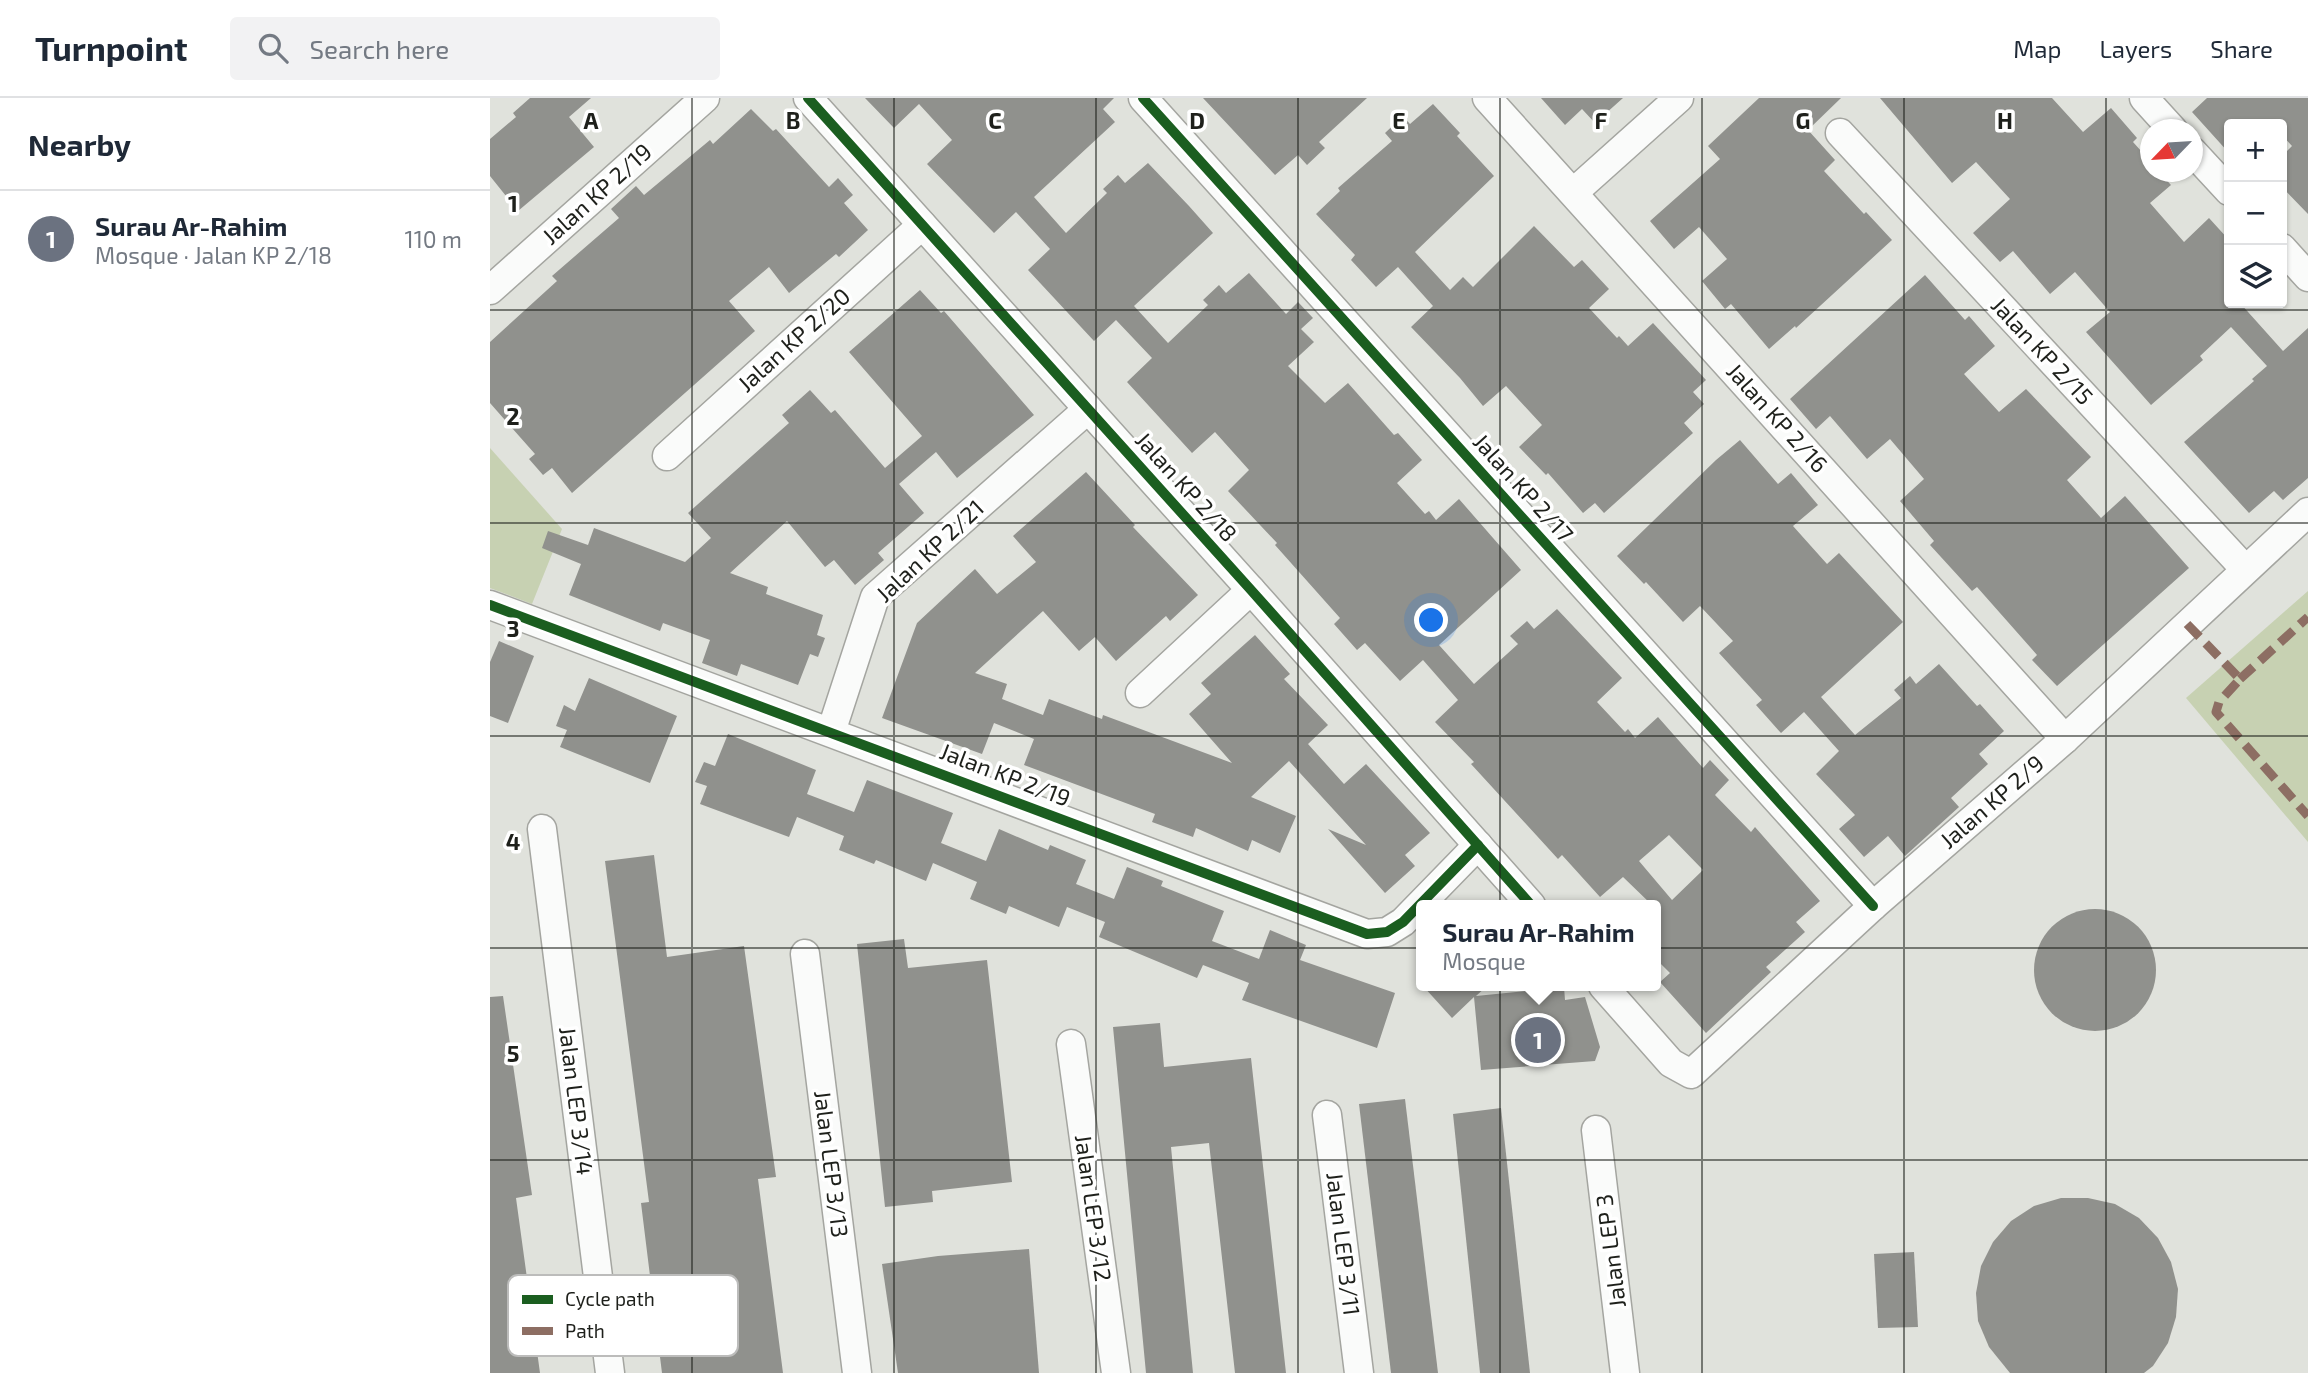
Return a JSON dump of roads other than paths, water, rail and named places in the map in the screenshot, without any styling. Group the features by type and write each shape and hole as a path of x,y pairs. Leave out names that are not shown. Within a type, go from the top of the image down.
{"street":[{"name":"Jalan KP 2/19","path":"490,290 705,98"},
{"name":"Jalan KP 2/18","path":"808,98 1527,900"},
{"name":"Jalan KP 2/17","path":"1143,98 1873,906"},
{"name":"Jalan KP 2/16","path":"1487,98 2065,738"},
{"path":"1574,192 1679,98"},
{"path":"2144,98 2163,119"},
{"name":"Jalan KP 2/15","path":"1840,133 2245,569"},
{"path":"2203,162 2224,185"},
{"name":"Jalan KP 2/20","path":"667,456 922,225"},
{"path":"2287,254 2308,277"},
{"name":"Jalan KP 2/21","path":"831,732 875,597 1088,409"},
{"name":"Jalan KP 2/9","path":"1606,991 1671,1063 1691,1074 1873,906 2065,738 2308,512"},
{"path":"1140,693 1251,590"},
{"name":"Jalan KP 2/19","path":"490,605 1367,934 1387,932 1403,922 1416,909"},
{"name":"Jalan LEP 3/14","path":"542,829 598,1275"},
{"name":"Jalan KP 2/19","path":"1424,900 1478,845"},
{"name":"Jalan LEP 3/13","path":"805,954 858,1373"},
{"name":"Jalan LEP 3/12","path":"1070,1044 1116,1373"},
{"name":"Jalan LEP 3/11","path":"1327,1115 1359,1373"},
{"name":"Jalan LEP 3","path":"1596,1130 1625,1373"}],"place":[{"name":"Surau Ar-Rahim","path":"1538,1040"}]}
